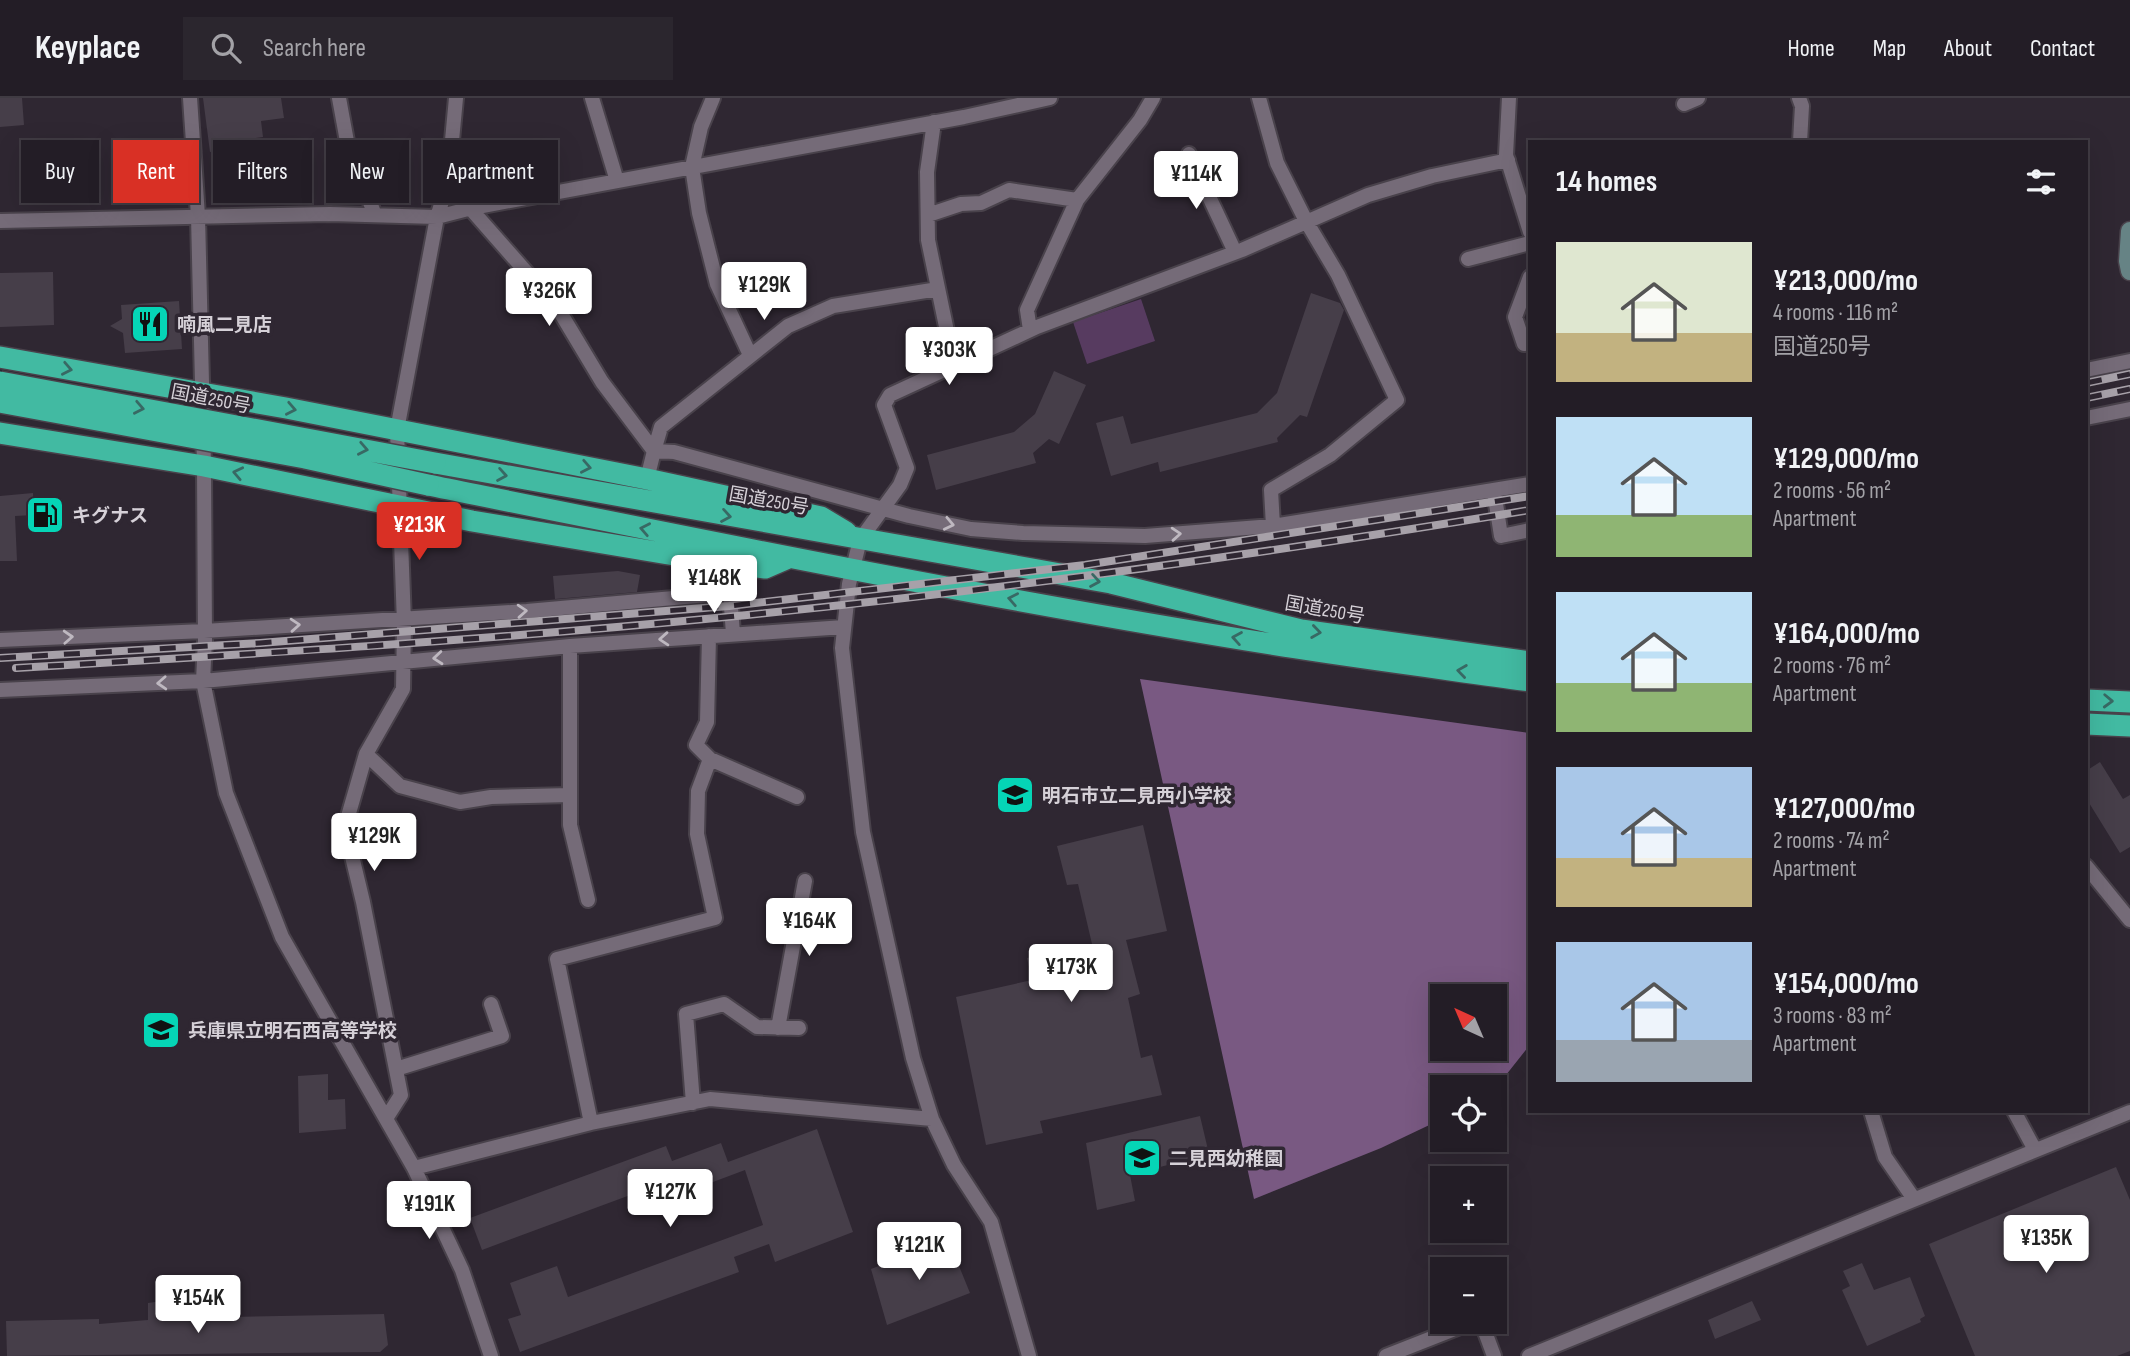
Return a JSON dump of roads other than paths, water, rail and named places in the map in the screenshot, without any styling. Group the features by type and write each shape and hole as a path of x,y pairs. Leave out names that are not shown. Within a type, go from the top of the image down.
{"highway":[{"path":"0,357 286,408 647,479 821,517 860,540"},
{"name":"国道250号","path":"0,382 860,540 1111,583 1301,630 1528,662"},
{"path":"0,402 305,458 788,558 1060,608 1297,648 1528,681"},
{"path":"0,433 204,466 545,534 765,568 788,558"},
{"path":"2088,700 2130,702"},
{"path":"2088,724 2130,726"}],"street":[{"path":"190,98 198,216 204,466 203,681 226,793 282,937 414,1168 462,1270 491,1356"},
{"path":"339,98 348,147 375,215"},
{"path":"452,140 456,98"},
{"path":"592,98 617,181"},
{"path":"713,98 701,127 692,167 699,214 717,284 750,355"},
{"path":"0,222 198,216 438,217 472,208 1050,98"},
{"path":"1030,330 1027,310 1077,200 1140,120 1153,98"},
{"path":"1259,98 1277,163 1306,221 1338,275 1397,400 1330,455 1271,490 1273,526"},
{"path":"1509,98 1507,160 1523,187 1528,219"},
{"path":"1684,104 1698,98"},
{"path":"1800,98 1800,140"},
{"path":"934,122 927,172 928,240 954,365"},
{"path":"1189,154 1235,253"},
{"path":"1029,1356 991,1222 954,1164 932,1119 913,1058 863,832 842,648 849,584 860,540 900,485 907,468 884,405 890,395 1030,330 1235,253 1368,195 1432,176 1507,160"},
{"path":"928,215 961,204 981,203 1009,190 1077,200"},
{"path":"387,1118 401,1094 363,902 345,827 366,754 403,689 401,506 397,430 442,203"},
{"path":"467,203 557,307 602,382 654,450 674,452 883,509 971,529 1023,533 1145,536 1273,526 1528,484"},
{"path":"2130,231 2130,271"},
{"path":"1468,258 1528,243"},
{"path":"1528,282 1515,317 1524,344 1528,343"},
{"path":"647,479 661,427 788,326 833,306 939,289"},
{"path":"2088,370 2130,361"},
{"path":"2088,418 2130,409"},
{"path":"1494,491 1501,536 1528,530"},
{"path":"733,634 730,593 735,564"},
{"path":"0,640 204,631 527,611 730,593"},
{"path":"0,691 203,681 570,646 845,627"},
{"path":"709,636 707,722 696,745 710,759 797,797"},
{"path":"570,646 570,825 588,900"},
{"path":"366,754 400,786 460,802 491,797 570,795"},
{"path":"591,1123 558,959 715,918 697,834 698,791 710,759"},
{"path":"778,1028 805,881"},
{"path":"2092,881 2130,920"},
{"path":"396,1069 502,1036 491,1004"},
{"path":"693,1103 686,1014 724,1004 757,1027 799,1028"},
{"path":"414,1168 591,1123 710,1099 932,1119"},
{"path":"1529,1356 2130,1112"},
{"path":"1872,1113 1885,1157 1914,1199"},
{"path":"2015,1113 2035,1150"},
{"path":"1386,1356 1442,1334"},
{"path":"1486,1334 1494,1356"}],"railway":[{"path":"2088,383 2130,374"},
{"path":"2088,398 2130,389"},
{"path":"0,658 260,643 729,606 1085,565 1528,496"},
{"path":"16,668 460,640 827,607 1129,570 1528,510"}],"place":[{"name":"喃風二見店","path":"150,324"},
{"name":"キグナス","path":"45,515"},
{"name":"明石市立二見西小学校","path":"1015,795"},
{"name":"兵庫県立明石西高等学校","path":"161,1030"},
{"name":"二見西幼稚園","path":"1142,1158"}]}
